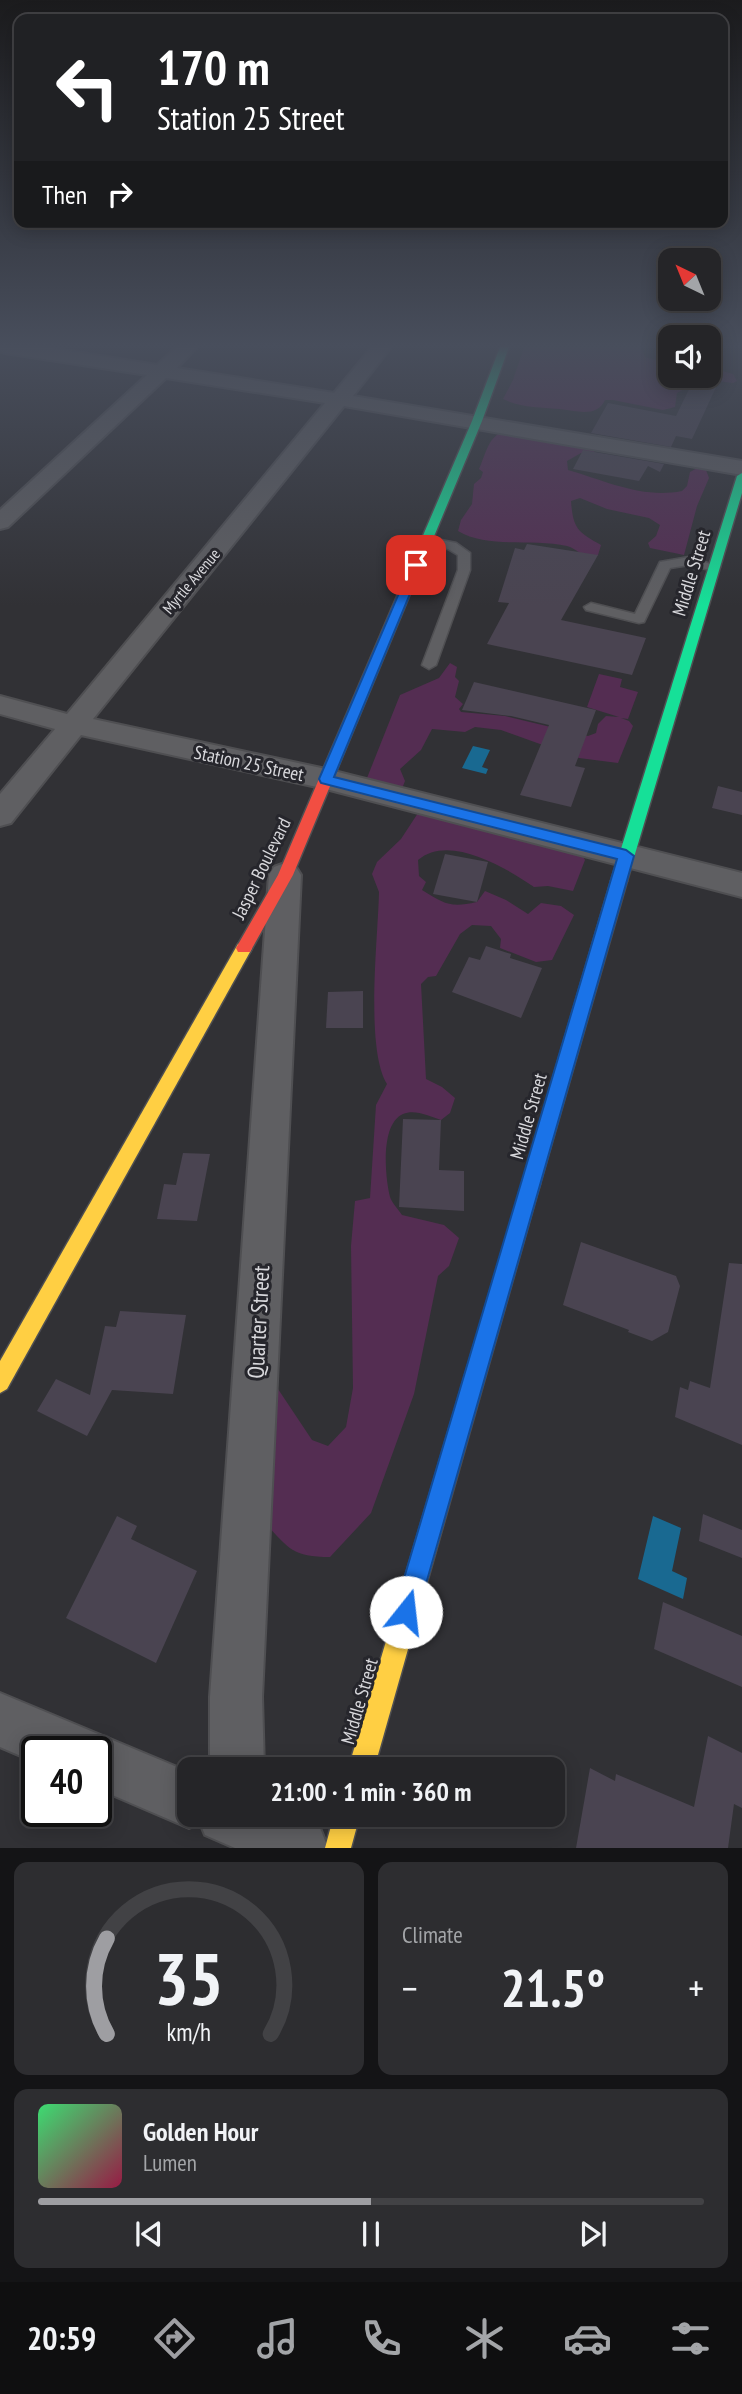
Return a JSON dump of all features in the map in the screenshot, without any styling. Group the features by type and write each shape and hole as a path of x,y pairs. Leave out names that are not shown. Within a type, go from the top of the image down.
{"main road":[{"name":"Jasper Boulevard","path":"0,1382 285,875 472,433"},
{"name":"Middle Street","path":"364,1757 626,856 742,477"},
{"path":"338,1848 344,1827"}],"street":[{"path":"0,522 95,433"},
{"name":"Myrtle Avenue","path":"0,815 313,433"},
{"path":"546,433 742,468"},
{"name":"Station 25 Street","path":"0,705 72,724 326,779 742,885"},
{"name":"Quarter Street","path":"235,1757 236,1697 285,875"},
{"path":"0,1720 38,1736"},
{"path":"112,1767 177,1795"},
{"path":"268,1827 300,1848"}],"lane":[{"path":"426,541 452,546 464,553 464,570 429,665"},
{"path":"591,607 639,619 665,565 690,561 714,567"}],"shaded area":[{"path":"518,433 571,441 594,451 596,455 581,453 567,461 568,470 639,491 682,491 687,486 690,472 699,467 706,470 709,478 697,506 684,555 650,548 648,543 656,536 660,525 649,518 607,509 580,498 571,501 575,524 582,533 601,545 598,555 590,560 567,546 497,542 458,531 461,520 472,504 474,484 481,478 483,472 479,469 488,447 498,434"},
{"path":"450,663 457,667 455,677 459,681 455,697 463,704 459,709 461,712 505,716 588,736 596,733 598,724 606,716 619,717 587,707 599,674 622,679 620,687 638,692 628,719 621,718 633,726 618,763 579,758 501,730 475,727 465,732 432,729 421,750 400,769 405,781 401,791 376,788 367,778 400,695 439,678"},
{"path":"418,813 581,853 585,860 573,891 548,886 534,887 493,863 461,852 445,850 418,860 419,876 426,882 422,890 442,902 460,905 477,902 485,891 528,914 541,903 561,906 574,915 552,960 536,962 500,948 501,939 491,926 472,925 460,934 436,976 428,977 421,984 426,1079 455,1098 450,1113 441,1120 412,1112 403,1114 396,1120 387,1139 388,1188 391,1199 402,1215 444,1225 459,1238 449,1266 438,1276 414,1394 371,1513 330,1557 317,1557 292,1549 263,1521 266,1402 278,1389 312,1440 328,1446 346,1427 353,1388 351,1246 355,1201 370,1198 376,1105 387,1084 380,1067 376,1045 374,992 379,892 372,874 377,862 401,839"}],"water":[{"path":"473,746 490,750 482,767 488,769 486,774 462,768"},
{"path":"653,1516 681,1528 672,1571 687,1578 683,1599 638,1579"}],"building":[{"path":"592,433 695,433 692,439 676,436 671,447"},
{"path":"583,450 664,464 660,472 648,466 639,481 573,469"},
{"path":"527,544 598,555 561,620 646,638 632,675 487,644 509,603 498,602 515,548 524,550"},
{"path":"474,682 596,710 575,766 585,768 571,807 520,795 549,725 511,716 462,710"},
{"path":"718,786 742,792 742,815 712,808"},
{"path":"445,854 488,862 477,902 433,894"},
{"path":"486,946 511,954 510,958 542,968 521,1018 452,992 469,957 480,960"},
{"path":"363,991 363,1028 326,1028 328,992"},
{"path":"403,1119 441,1120 439,1170 464,1171 464,1211 399,1207"},
{"path":"183,1153 210,1154 197,1221 157,1219 164,1184 176,1185"},
{"path":"581,1242 676,1276 680,1286 668,1332 652,1341 563,1305"},
{"path":"729,1263 742,1264 742,1445 675,1417 680,1387 688,1390 690,1381 710,1388"},
{"path":"120,1311 186,1315 173,1394 112,1390 87,1436 37,1411 56,1379 90,1395 105,1326 116,1327"},
{"path":"703,1514 742,1530 742,1558 699,1541"},
{"path":"117,1516 137,1526 131,1539 197,1571 156,1663 66,1618"},
{"path":"663,1602 742,1636 742,1687 654,1649"},
{"path":"708,1736 742,1753 742,1808 734,1804 728,1848 576,1848 590,1768 615,1781 616,1774 694,1807"}],"traffic: fast":[{"path":"404,594 472,433"},
{"path":"619,881 742,476"}],"traffic: slow":[{"path":"0,1382 244,948"},
{"path":"364,1757 531,1184"},
{"path":"338,1848 344,1827"}],"traffic: jam":[{"path":"244,948 285,875 404,594"},
{"path":"531,1184 619,881"}],"route":[{"path":"406,1612 626,856 326,779 416,565"}]}
